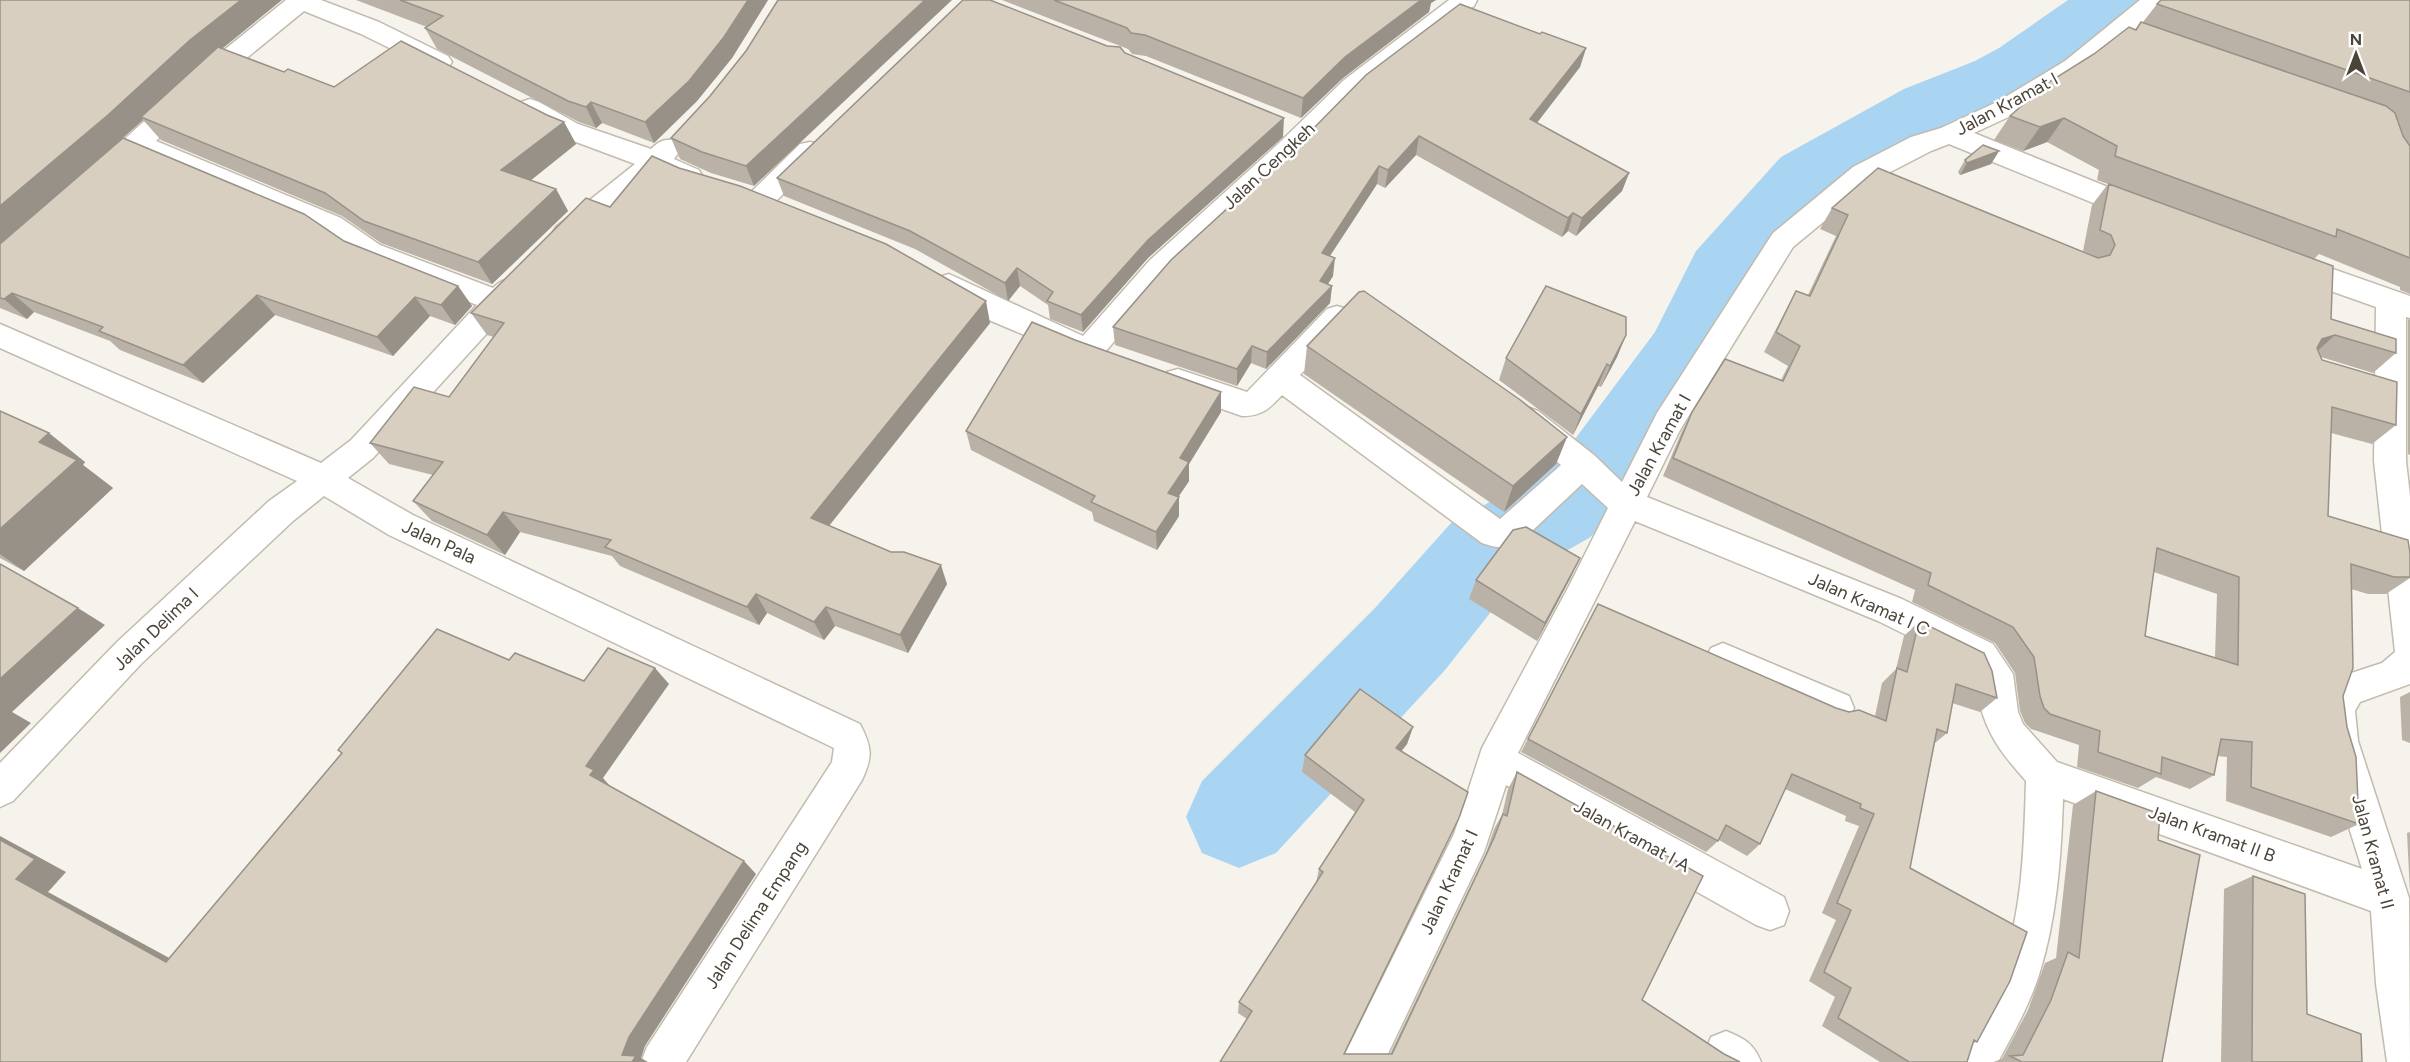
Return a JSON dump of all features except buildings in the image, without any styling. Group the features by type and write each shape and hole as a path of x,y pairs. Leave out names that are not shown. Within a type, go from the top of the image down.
{"street":[{"path":"86,189 138,144 217,69 301,0 370,28 463,76"},
{"name":"Jalan Cengkeh","path":"1089,350 1160,268 1295,128 1465,0"},
{"name":"Jalan Kramat I","path":"1362,1062 1471,838 1496,760 1581,597 1603,482 1668,422 1782,240 1863,174 1921,144 1950,134 2006,108 2074,67 2132,37 2155,0"},
{"path":"502,95 569,130 710,185"},
{"name":"Jalan Delima I","path":"0,789 129,653 281,511 362,449 496,302 587,213 655,162 685,132"},
{"path":"787,212 750,197 828,134"},
{"path":"1950,134 2159,218"},
{"path":"138,144 331,225 370,252 496,302"},
{"path":"1863,174 1896,188"},
{"path":"2269,259 2400,303 2376,388 2400,464 2410,648"},
{"path":"924,270 999,312 1089,350 1122,361"},
{"path":"1155,373 1242,404 1254,404 1346,308 1365,307"},
{"name":"Jalan Pala","path":"0,334 306,470 401,525 847,736 853,748 849,768"},
{"path":"1281,378 1494,533 1506,534 1603,482"},
{"name":"Jalan Kramat I C","path":"1502,402 1603,482 1890,610 1981,655 1995,675 2000,712 2009,735 2045,775"},
{"path":"1581,597 1613,611"},
{"path":"1698,648 1836,708"},
{"name":"Jalan Kramat II","path":"2408,1062 2403,986 2390,898 2340,741 2337,711 2341,697 2349,689 2389,677 2400,671 2410,660"},
{"name":"Jalan Kramat I A","path":"1496,760 1770,911"},
{"name":"Jalan Delima Empang","path":"662,1062 849,768"},
{"path":"1976,1062 2018,976 2029,933 2042,860 2045,775"},
{"name":"Jalan Kramat II B","path":"2045,775 2390,898"}],"waterway":[{"path":"1239,817 1410,639 1484,551 1556,511 1598,477 1689,351 1725,272 1808,176 1930,107 2001,78 2025,65 2114,0"}]}
